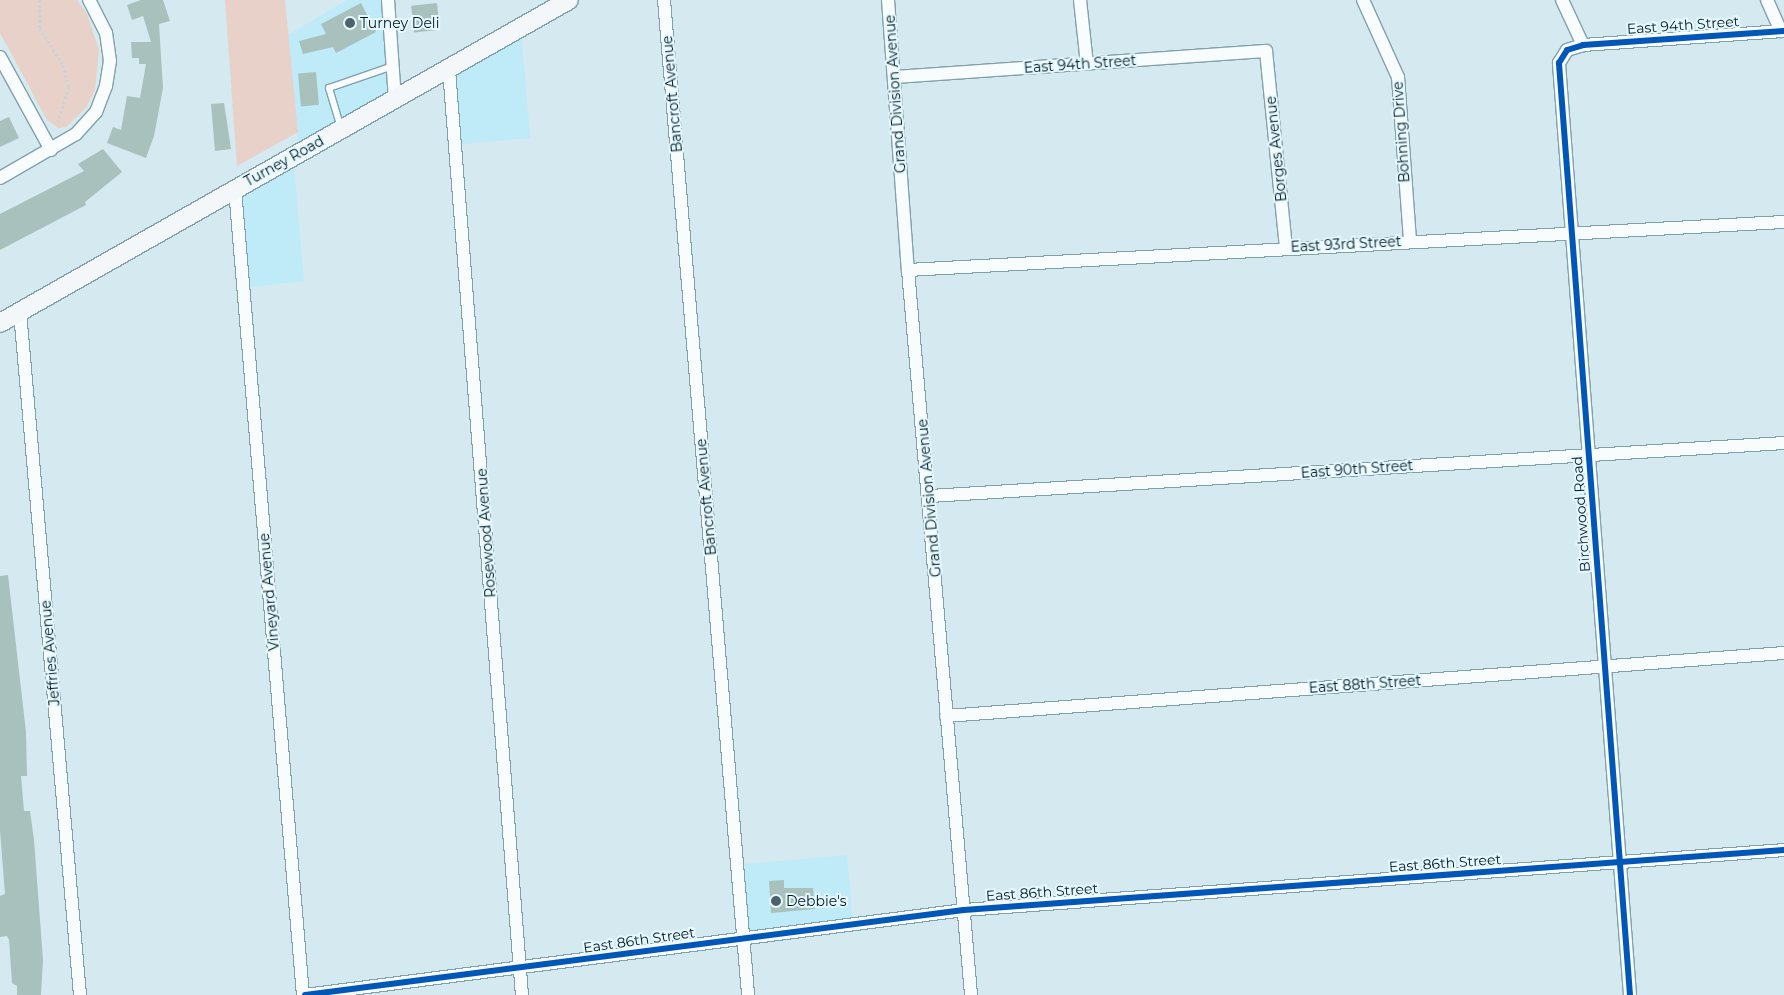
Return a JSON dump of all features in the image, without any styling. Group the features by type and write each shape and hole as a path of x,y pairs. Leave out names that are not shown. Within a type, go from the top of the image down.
{"main road":[{"name":"Turney Road","path":"0,323 449,70 569,0"}],"street":[{"path":"0,178 76,134 90,120 106,86 110,61 106,33 89,0"},
{"path":"388,0 395,99"},
{"name":"Bancroft Avenue","path":"664,0 748,995"},
{"name":"Grand Division Avenue","path":"888,0 908,270 930,496 946,716 971,995"},
{"path":"1080,0 1087,64"},
{"name":"Bohning Drive","path":"1363,0 1398,77 1410,242"},
{"path":"1562,0 1583,45"},
{"path":"1767,0 1783,31"},
{"name":"East 94th Street","path":"1583,45 1783,31"},
{"name":"Birchwood Road","path":"1583,45 1567,50 1559,63 1574,233 1618,863 1630,995"},
{"name":"East 94th Street","path":"894,77 1266,51"},
{"name":"Borges Avenue","path":"1266,51 1286,247"},
{"path":"0,56 51,150"},
{"name":"Rosewood Avenue","path":"449,70 522,995"},
{"name":"Vineyard Avenue","path":"235,189 304,995"},
{"name":"East 93rd Street","path":"908,270 1286,247 1784,222"},
{"name":"Jeffries Avenue","path":"20,312 80,995"},
{"name":"East 90th Street","path":"930,496 1784,443"},
{"name":"East 88th Street","path":"946,716 1784,653"},
{"name":"East 86th Street","path":"304,995 964,910 1784,850"}],"lane":[{"path":"341,130 329,88 393,66"}],"path":[{"path":"40,0 40,28 62,65 69,87 58,122"}],"shaded area":[{"path":"0,0 77,0 87,14 99,50 95,90 86,108 66,127 58,128 47,120 0,33"},
{"path":"225,0 285,0 298,132 237,166"},
{"path":"347,0 388,0 395,99 299,153 288,35"},
{"path":"521,28 530,138 455,145 449,70"},
{"path":"293,156 304,281 243,288 235,189"},
{"path":"847,855 853,925 744,934 737,865"}],"building":[{"path":"141,0 163,0 170,21 159,24 163,88 154,136 146,158 107,143 113,127 121,130 127,96 140,98 146,64 139,64 139,58 132,58 131,42 151,42 143,16 132,20 127,5"},
{"path":"361,3 376,32 336,53 333,47 303,54 299,41 326,34 321,24"},
{"path":"437,3 440,30 414,33 411,6"},
{"path":"316,72 319,105 301,106 298,74"},
{"path":"224,103 231,149 215,151 211,104"},
{"path":"9,117 19,138 0,147 0,121"},
{"path":"103,149 122,172 85,202 86,205 0,250 0,214 84,171 78,164"},
{"path":"8,575 26,732 27,776 21,776 24,811 30,811 34,840 43,960 41,995 17,995 17,986 12,983 9,940 7,936 0,937 0,896 5,894 0,830 0,576"},
{"path":"784,880 784,888 813,888 815,909 771,913 769,881"}],"cycle path":[{"path":"1630,995 1559,63 1567,50 1583,45 1784,31"},
{"path":"305,995 964,910 1784,850"}],"place":[{"name":"Turney Deli","path":"350,23"},
{"name":"Debbie's","path":"776,901"}]}
